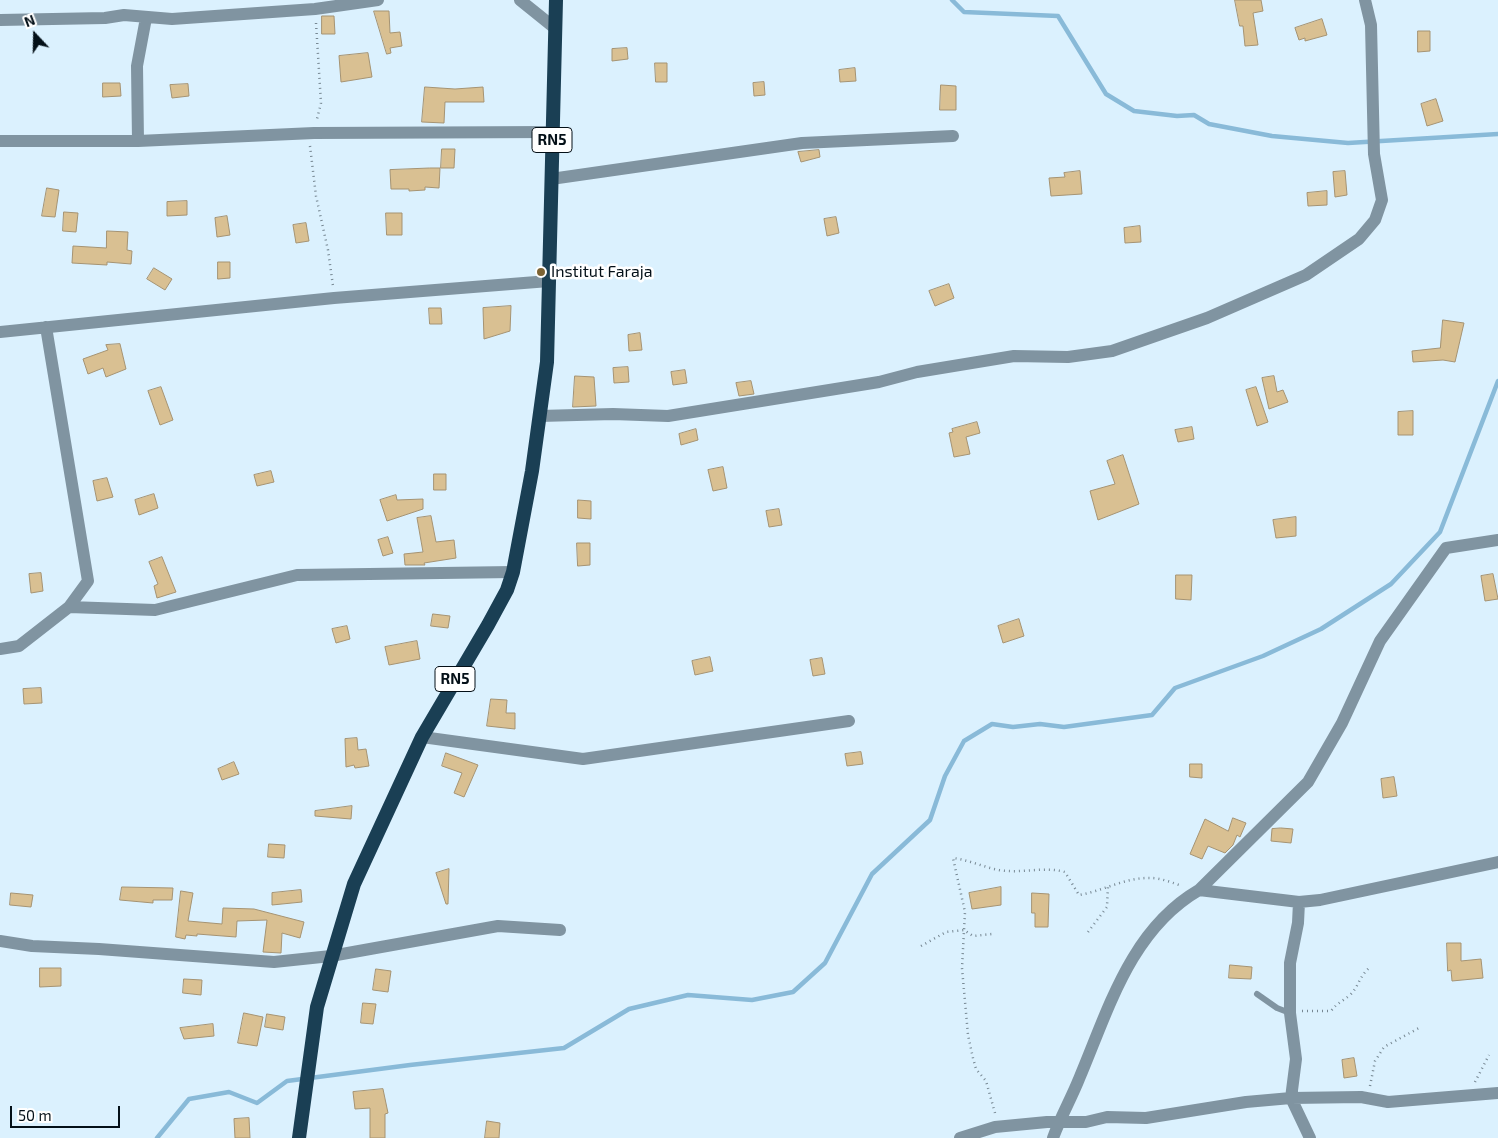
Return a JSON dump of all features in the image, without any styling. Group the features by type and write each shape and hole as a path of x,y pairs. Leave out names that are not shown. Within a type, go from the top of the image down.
{"highway":[{"name":"RN5","path":"299,1138 307,1066 317,1007 354,884 422,737 502,599 512,572 540,416 547,362 556,0"}],"street":[{"path":"0,20 105,18 124,15 172,19 315,9 378,0"},
{"path":"520,0 556,29"},
{"path":"540,416 613,414 668,416 879,382 918,372 1014,356 1068,357 1112,351 1207,318 1306,275 1359,239 1375,220 1382,200 1374,154 1370,25 1365,0"},
{"path":"138,141 137,66 146,18"},
{"path":"0,141 138,141 314,133 552,132"},
{"path":"551,179 802,143 954,136"},
{"path":"0,332 334,298 549,281"},
{"path":"0,649 18,646 69,607 88,581 46,327"},
{"path":"1053,1138 1122,976 1161,921 1180,901 1199,890 1308,782 1342,723 1380,641 1446,548 1498,540"},
{"path":"69,607 155,610 297,575 512,572"},
{"path":"422,737 583,758 849,721"},
{"path":"1199,890 1299,902 1320,900 1416,881 1472,866 1498,862"},
{"path":"1299,902 1298,923 1290,963 1290,1013 1296,1058 1291,1098 1310,1138"},
{"path":"0,940 32,946 274,962 331,956 498,926 560,930"},
{"path":"960,1138 994,1127 1086,1122 1107,1117 1146,1118 1246,1102 1291,1098 1361,1097 1388,1102 1498,1093"}],"lane":[{"path":"1258,994 1277,1008 1290,1013"}],"path":[{"path":"315,9 321,102 310,147 316,196 328,250 334,298"},
{"path":"994,1127 994,1111 990,1091 986,1081 976,1069 968,1036 962,968 965,912 953,858 970,860 999,870 1054,869 1065,872 1079,895 1095,892 1108,885 1152,878 1199,890"},
{"path":"1088,932 1107,907 1108,885"},
{"path":"921,946 946,932 964,930 973,936 992,934"},
{"path":"1290,1013 1307,1009 1331,1011 1337,1002 1348,997 1356,988 1360,976 1369,968"},
{"path":"1361,1097 1370,1085 1375,1061 1384,1047 1419,1028"},
{"path":"1467,1096 1489,1055"}],"building":[{"path":"1235,0 1261,0 1263,11 1253,13 1258,45 1245,46 1243,26 1240,26"},
{"path":"374,11 389,11 390,33 400,32 402,46 390,48 391,53 387,54"},
{"path":"322,16 334,16 335,34 322,34"},
{"path":"1322,19 1327,35 1305,41 1305,38 1299,40 1295,28"},
{"path":"1418,31 1430,31 1430,51 1418,52"},
{"path":"627,48 628,59 612,61 612,49"},
{"path":"368,53 372,77 341,82 339,56"},
{"path":"655,63 667,63 667,82 656,82"},
{"path":"855,68 856,81 840,82 839,70"},
{"path":"764,82 765,95 754,96 753,83"},
{"path":"103,83 120,83 121,96 103,97"},
{"path":"188,84 189,96 172,98 170,85"},
{"path":"941,85 956,86 956,110 940,110"},
{"path":"425,87 455,89 483,87 484,102 445,102 444,123 422,122"},
{"path":"1436,99 1443,121 1427,126 1421,104"},
{"path":"442,149 455,149 454,168 441,168"},
{"path":"819,150 820,157 801,162 798,152"},
{"path":"440,168 439,188 425,187 425,190 409,191 409,189 391,189 390,170"},
{"path":"1080,171 1082,194 1051,196 1049,178 1065,177 1064,173"},
{"path":"1345,171 1347,195 1335,197 1333,172"},
{"path":"47,188 59,190 55,217 42,216"},
{"path":"1327,191 1327,205 1308,206 1307,193"},
{"path":"187,201 187,215 167,216 167,202"},
{"path":"64,212 78,213 76,232 63,231"},
{"path":"386,213 402,213 402,235 387,235"},
{"path":"227,216 230,235 217,237 215,218"},
{"path":"836,217 839,233 827,236 824,219"},
{"path":"306,223 309,241 296,243 293,225"},
{"path":"1140,226 1141,242 1125,243 1124,228"},
{"path":"107,231 128,232 127,250 132,251 131,264 107,262 107,265 72,263 73,246 106,248"},
{"path":"218,262 230,262 230,278 218,279"},
{"path":"154,268 172,279 165,290 147,279"},
{"path":"949,284 954,298 935,306 929,291"},
{"path":"511,306 510,331 484,339 483,308"},
{"path":"429,308 441,308 442,324 430,324"},
{"path":"1443,320 1464,323 1455,362 1443,360 1413,362 1412,351 1440,348"},
{"path":"640,333 642,350 629,351 628,335"},
{"path":"120,344 126,369 106,377 103,368 88,374 83,359 108,350 106,345"},
{"path":"628,367 629,382 614,383 613,368"},
{"path":"685,370 687,383 673,385 671,372"},
{"path":"575,376 594,377 596,406 573,407"},
{"path":"1274,376 1277,392 1283,390 1288,402 1269,409 1262,378"},
{"path":"751,381 754,394 739,396 736,383"},
{"path":"161,387 173,420 160,425 148,391"},
{"path":"1256,387 1268,422 1257,426 1246,390"},
{"path":"1413,411 1413,435 1398,435 1398,412"},
{"path":"977,422 980,433 966,437 970,454 954,457 949,433 953,432 952,429"},
{"path":"1192,427 1194,439 1178,442 1175,430"},
{"path":"696,429 698,440 681,445 679,434"},
{"path":"1123,455 1139,504 1098,520 1090,491 1115,484 1107,461"},
{"path":"723,467 727,488 713,491 708,470"},
{"path":"271,471 274,482 257,486 254,475"},
{"path":"434,474 446,474 446,490 434,490"},
{"path":"107,478 113,497 97,501 93,481"},
{"path":"154,494 158,508 139,515 135,500"},
{"path":"396,495 397,500 423,499 423,509 387,521 380,500"},
{"path":"578,500 591,501 591,519 578,518"},
{"path":"779,509 782,525 769,527 766,511"},
{"path":"431,516 436,542 454,540 456,558 424,563 425,565 405,565 404,554 423,552 417,518"},
{"path":"1296,517 1296,536 1276,538 1273,520"},
{"path":"388,537 393,553 383,556 378,540"},
{"path":"577,543 590,543 590,565 578,566"},
{"path":"162,557 176,592 157,598 154,586 158,584 149,562"},
{"path":"41,573 43,591 31,593 29,574"},
{"path":"1493,574 1498,599 1485,601 1481,576"},
{"path":"1176,575 1192,575 1191,600 1176,599"},
{"path":"433,614 450,616 448,628 431,626"},
{"path":"1019,619 1024,636 1003,643 998,626"},
{"path":"347,626 350,639 336,643 332,629"},
{"path":"417,641 420,659 389,665 385,647"},
{"path":"710,657 713,671 695,675 692,661"},
{"path":"822,658 825,674 813,676 810,660"},
{"path":"41,688 42,703 24,704 23,689"},
{"path":"491,699 507,700 506,713 515,713 515,729 487,726"},
{"path":"357,738 358,750 366,749 369,766 355,768 354,765 346,767 345,739"},
{"path":"861,752 863,764 847,766 845,754"},
{"path":"446,753 478,765 464,797 454,793 462,773 442,766"},
{"path":"234,762 239,774 222,780 218,769"},
{"path":"1190,764 1202,764 1202,778 1190,777"},
{"path":"1394,777 1397,796 1383,798 1381,779"},
{"path":"352,806 351,819 315,816 315,811"},
{"path":"1233,818 1246,823 1240,837 1237,835 1233,845 1225,853 1208,846 1202,859 1190,854 1205,819 1228,831"},
{"path":"1272,829 1293,829 1291,843 1271,841"},
{"path":"269,844 285,845 284,858 268,857"},
{"path":"449,869 448,904 446,904 436,873"},
{"path":"122,887 173,888 172,900 153,900 153,903 120,900"},
{"path":"1001,887 1001,905 972,909 969,893"},
{"path":"301,890 302,902 272,905 272,893"},
{"path":"181,891 193,893 188,921 222,924 223,908 254,909 304,922 300,938 282,933 281,953 263,952 267,920 237,921 236,937 197,934 197,936 186,935 185,939 176,937"},
{"path":"11,893 33,895 31,907 10,905"},
{"path":"1032,893 1049,894 1048,927 1035,927 1035,913 1032,913"},
{"path":"1447,943 1461,943 1461,961 1481,959 1483,978 1452,981 1451,970 1448,971"},
{"path":"1230,965 1252,967 1251,979 1229,978"},
{"path":"40,968 61,968 61,986 40,987"},
{"path":"376,969 391,971 388,992 373,990"},
{"path":"184,979 202,980 201,995 183,993"},
{"path":"363,1003 376,1004 373,1024 361,1023"},
{"path":"244,1013 263,1017 257,1046 238,1043"},
{"path":"267,1014 285,1017 283,1030 265,1027"},
{"path":"213,1024 214,1036 184,1039 180,1028"},
{"path":"1354,1058 1357,1076 1344,1078 1342,1060"},
{"path":"383,1089 388,1113 385,1114 385,1138 370,1138 370,1108 355,1109 353,1092"},
{"path":"249,1118 250,1138 235,1138 234,1119"},
{"path":"487,1121 500,1123 499,1138 485,1138"}],"waterway":[{"path":"952,0 964,12 1058,16 1106,94 1134,111 1177,116 1194,115 1209,124 1272,136 1348,143 1498,134"},
{"path":"157,1138 189,1099 229,1092 257,1103 287,1081 564,1048 629,1009 688,995 752,1000 793,992 825,963 872,874 930,820 945,776 964,741 992,724 1013,727 1040,724 1064,727 1152,715 1175,688 1263,656 1321,629 1391,584 1440,532 1498,381"}],"place":[{"name":"Institut Faraja","path":"541,272"}]}
